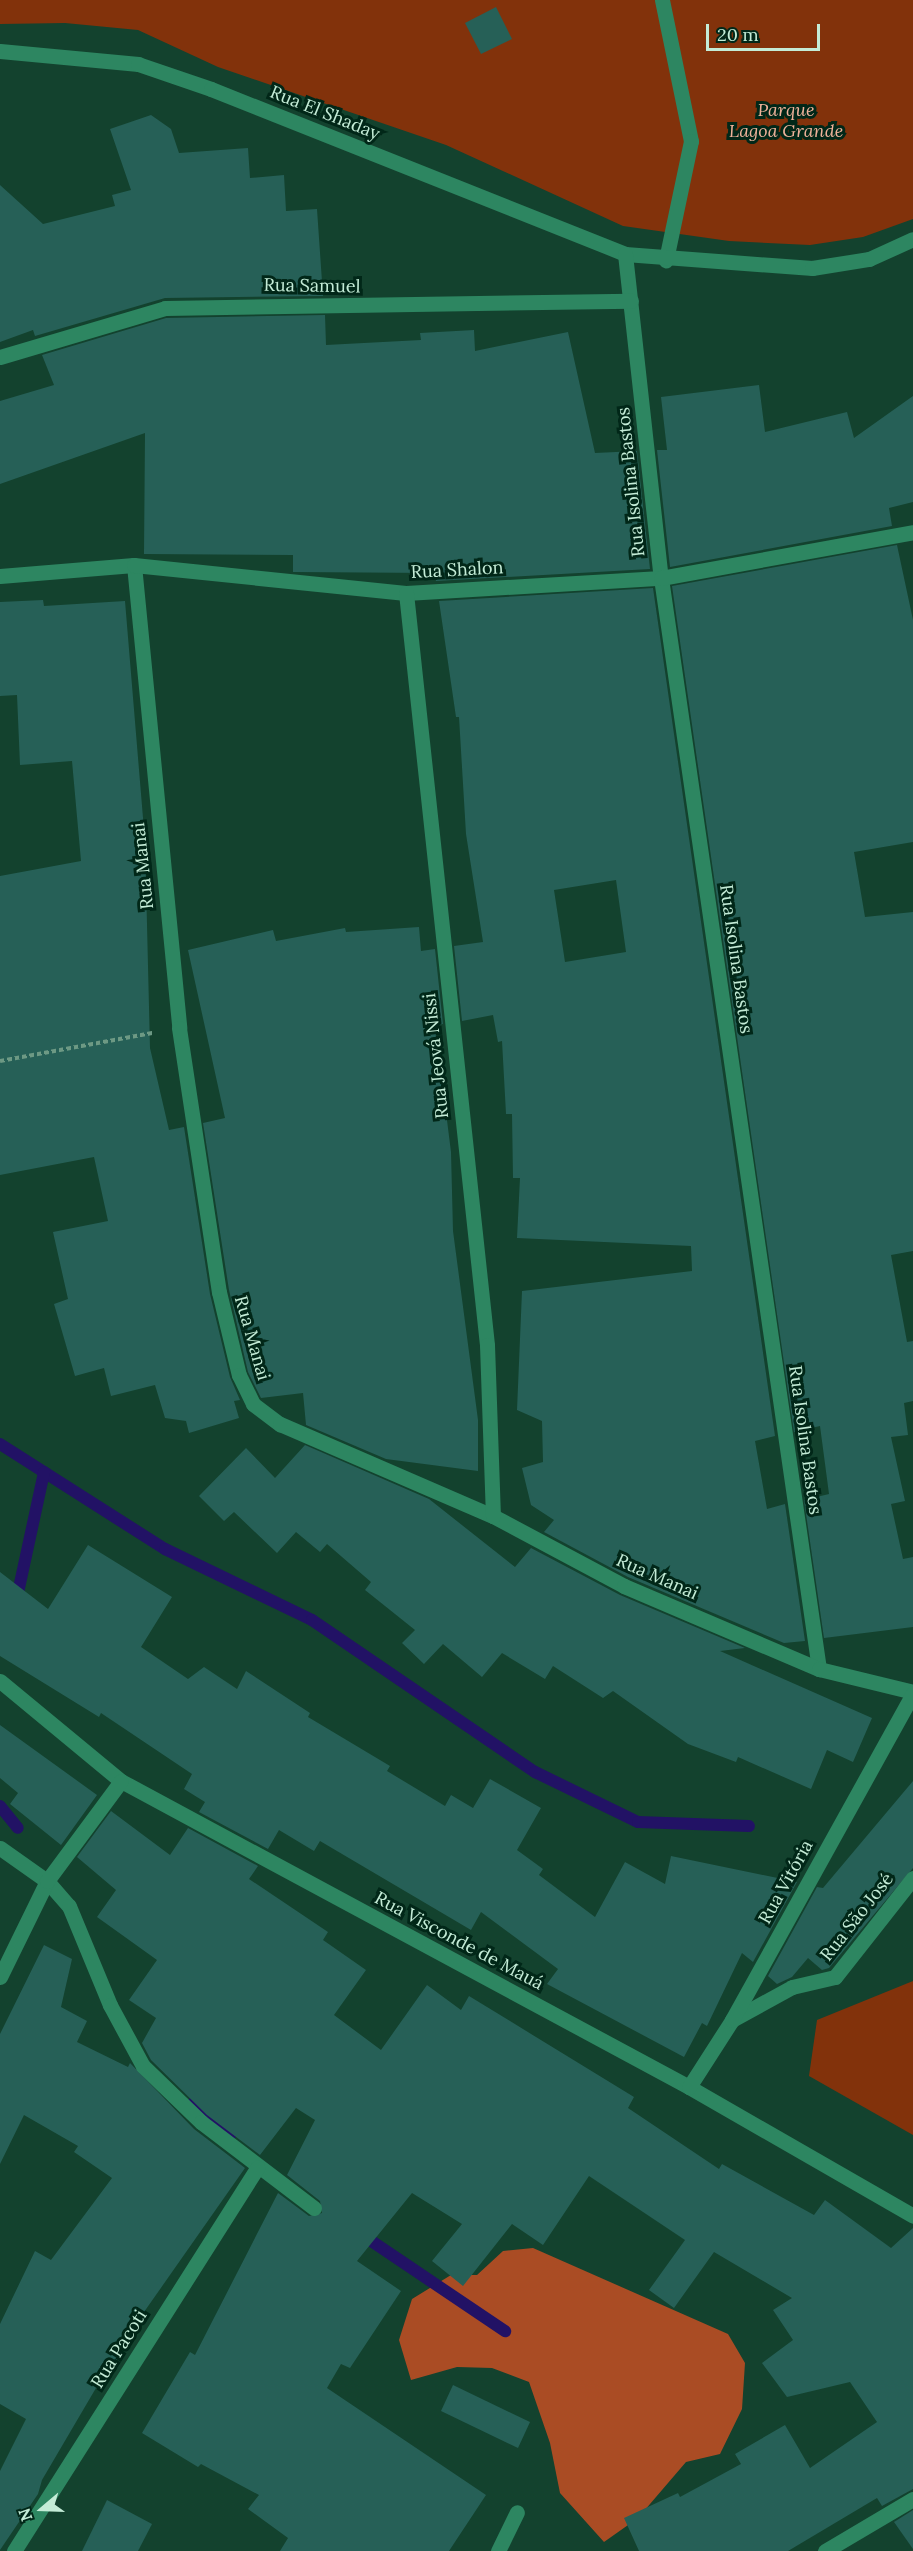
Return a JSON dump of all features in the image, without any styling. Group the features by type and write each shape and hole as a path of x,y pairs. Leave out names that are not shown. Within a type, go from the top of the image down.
{"street":[{"path":"662,0 691,141 666,260"},
{"name":"Rua El Shaday","path":"0,51 138,64 210,89 625,254"},
{"path":"625,254 666,260 812,268 869,259 913,239"},
{"name":"Rua Isolina Bastos","path":"625,254 662,578 819,1669"},
{"name":"Rua Samuel","path":"0,357 94,325 165,308 631,301"},
{"name":"Rua Shalon","path":"0,576 134,565 405,593 662,578 913,532"},
{"name":"Rua Manai","path":"134,565 179,1028 219,1292 239,1375 253,1404 279,1424 493,1516 624,1586 819,1669 913,1693"},
{"name":"Rua Jeová Nissi","path":"405,593 487,1346 493,1516"},
{"name":"Rua Visconde de Mauá","path":"0,1681 121,1780 689,2087 913,2217"},
{"name":"Rua Vitória","path":"689,2087 732,2020 913,1693"},
{"path":"0,1977 47,1881 121,1780"},
{"path":"0,1848 47,1881 69,1906 110,2005 143,2066 257,2168 314,2208"},
{"name":"Rua São José","path":"732,2020 792,1987 835,1977 913,1878"},
{"name":"Rua Pacoti","path":"14,2551 257,2168"},
{"path":"825,2551 913,2499"},
{"path":"498,2551 517,2512"}],"path":[{"path":"0,1061 179,1028"}],"green space":[{"name":"Parque Lagoa Grande","path":"0,0 913,0 913,219 863,237 810,245 729,241 623,226 446,145 218,67 138,30 65,23 0,24"},
{"path":"913,1981 913,2135 809,2076 817,2020"}],"shaded area":[{"path":"533,2248 728,2334 745,2363 742,2409 720,2454 686,2462 638,2518 604,2542 560,2493 550,2443 529,2382 492,2368 457,2367 411,2380 399,2340 412,2299 451,2275 477,2275 503,2251"}],"building":[{"path":"496,7 512,39 481,54 465,23"},
{"path":"151,115 171,129 179,153 248,148 250,178 284,175 286,211 317,209 323,296 165,298 35,336 33,330 0,342 0,185 43,224 115,206 112,195 131,190 110,129"},
{"path":"325,315 326,345 421,340 420,333 474,330 475,351 568,332 595,453 637,451 650,569 436,581 434,573 293,572 293,555 144,554 145,433 0,484 0,401 54,385 42,355 166,318"},
{"path":"759,385 765,432 847,412 854,438 913,396 913,502 889,508 892,526 670,567 657,450 667,450 661,397"},
{"path":"897,545 913,620 913,842 854,852 865,917 913,912 913,1251 891,1255 907,1342 913,1341 913,1401 904,1403 908,1435 891,1437 905,1501 891,1504 903,1559 913,1557 913,1627 824,1638 804,1500 829,1494 820,1426 794,1432 672,586"},
{"path":"653,588 775,1436 755,1441 767,1509 785,1504 805,1641 784,1643 628,1577 544,1532 554,1520 531,1505 522,1468 543,1462 542,1421 517,1410 522,1291 692,1271 691,1246 517,1238 520,1178 513,1178 512,1114 506,1114 502,1041 498,1042 493,1015 462,1021 454,946 483,942 466,834 459,717 456,717 439,601","holes":["616,880 626,952 565,962 554,890"]},
{"path":"43,600 44,606 125,601 145,842 150,1048 169,1130 184,1127 210,1294 230,1377 240,1400 234,1401 239,1418 189,1433 186,1421 165,1418 155,1385 111,1396 104,1368 75,1376 54,1304 68,1299 53,1232 108,1221 94,1157 0,1175 0,876 81,861 72,761 20,765 17,695 0,696 0,602"},
{"path":"419,927 421,951 435,949 443,1024 435,1025 451,1152 453,1231 478,1420 478,1471 386,1459 306,1425 303,1393 261,1398 248,1372 229,1290 203,1123 225,1118 188,950 273,930 276,941 345,928 346,932"},
{"path":"305,1445 429,1499 515,1567 531,1548 620,1595 745,1648 720,1651 872,1718 853,1762 827,1750 811,1789 738,1757 736,1762 688,1744 613,1691 603,1698 553,1666 545,1679 502,1653 482,1677 443,1644 424,1664 402,1643 415,1630 365,1590 371,1582 327,1544 320,1552 296,1532 277,1553 234,1512 224,1521 199,1496 246,1448 275,1478"},
{"path":"88,1545 172,1597 141,1647 188,1679 204,1667 237,1689 246,1671 310,1713 308,1717 390,1766 387,1771 445,1806 451,1795 473,1808 490,1779 541,1808 517,1850 543,1869 539,1875 595,1917 625,1862 665,1884 671,1856 797,1882 753,1962 742,1953 707,2026 702,2023 684,2057 547,1984 558,1969 481,1912 471,1930 320,1841 314,1851 279,1830 268,1849 199,1812 205,1802 184,1789 192,1774 101,1713 99,1717 0,1656 0,1572 48,1609"},
{"path":"0,1725 97,1795 61,1845 10,1804 18,1793 0,1778"},
{"path":"913,1781 913,1868 829,1968 822,1970 808,1958 792,1977 777,1984 768,1976 817,1887 823,1888"},
{"path":"111,1811 170,1855 188,1828 258,1866 249,1879 328,1932 323,1940 366,1970 334,2015 381,2050 427,1985 461,2010 469,1996 634,2097 628,2108 719,2169 722,2164 814,2215 825,2200 891,2248 913,2228 913,2489 882,2506 877,2498 788,2551 639,2551 624,2518 678,2493 680,2497 741,2464 735,2454 785,2425 810,2468 877,2422 850,2382 787,2397 762,2363 793,2340 773,2310 792,2298 714,2252 674,2308 649,2290 685,2240 589,2176 543,2245 512,2224 463,2286 432,2261 462,2224 412,2193 357,2261 401,2291 350,2368 341,2364 327,2388 486,2495 449,2551 280,2551 288,2538 248,2509 259,2495 201,2464 198,2467 142,2433 190,2352 195,2355 278,2193 309,2216 322,2213 320,2201 287,2175 315,2120 296,2108 260,2155 207,2115 151,2060 142,2043 156,2018 129,2000 157,1960 97,1917 116,1890 77,1857"},
{"path":"44,1945 72,1959 61,2007 87,2021 77,2042 128,2067 130,2063 194,2129 245,2168 130,2332 102,2391 96,2388 42,2480 38,2494 0,2550 0,2471 26,2419 0,2404 0,2324 35,2251 51,2260 112,2178 74,2152 78,2146 24,2115 0,2164 0,2034"},
{"path":"453,2385 530,2422 518,2448 441,2411"},
{"path":"107,2500 152,2524 138,2551 82,2551"},
{"path":"913,2510 913,2549 894,2522"}],"waterway":[{"path":"0,1444 165,1549 312,1620 535,1772 638,1822 749,1826"},
{"path":"16,1602 44,1472"},
{"path":"0,1806 18,1828"},
{"path":"192,2104 230,2135"},
{"path":"361,2234 505,2331"}]}
